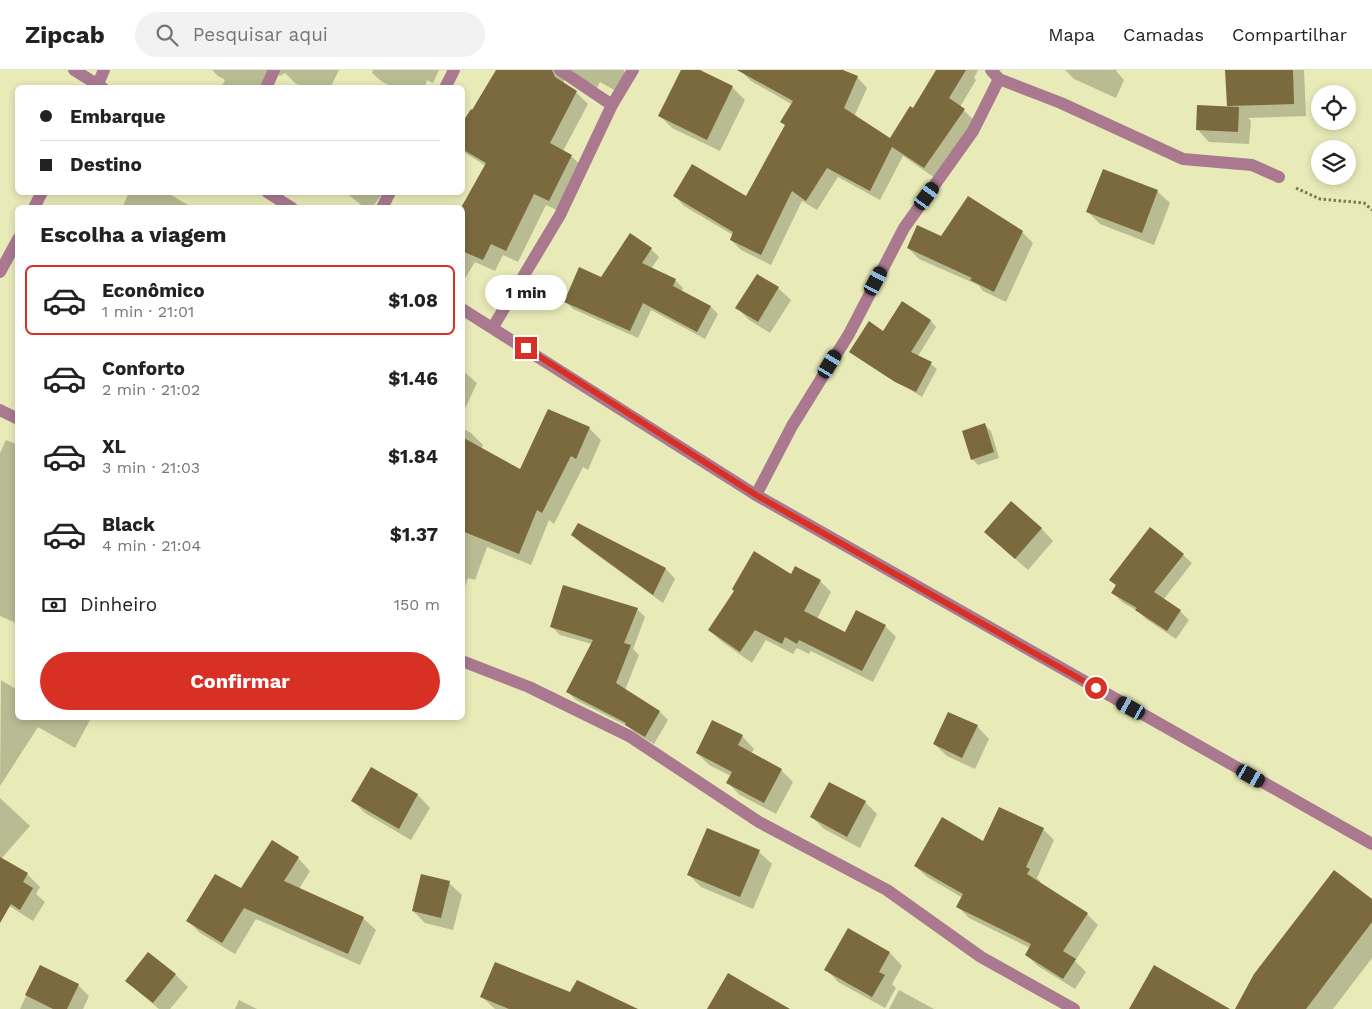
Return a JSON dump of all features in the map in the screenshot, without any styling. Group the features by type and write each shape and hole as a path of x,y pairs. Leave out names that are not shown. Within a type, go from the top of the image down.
{"street":[{"path":"74,70 97,85"},
{"path":"99,85 104,70"},
{"path":"267,85 274,70"},
{"path":"446,85 454,70"},
{"path":"560,70 612,105"},
{"path":"493,327 560,215 612,105 633,70"},
{"path":"756,495 792,426 849,334 904,228 973,131 995,75 1183,159 1252,165 1279,178"},
{"path":"272,195 287,205"},
{"path":"0,272 15,244"},
{"path":"465,310 756,495 1372,844"},
{"path":"0,410 15,418"},
{"path":"465,662 529,687 629,736 759,822 887,890 980,957 1074,1009"}],"path":[{"path":"1279,178 1303,192 1320,199 1364,203 1372,210"}],"building":[{"path":"496,70 552,70 555,77 577,91 550,143 572,155 549,201 534,194 506,251 491,244 483,260 465,252 465,205 463,205 486,163 465,151 465,118"},
{"path":"681,70 700,70 733,86 707,140 658,116"},
{"path":"737,70 843,70 858,76 844,108 890,138 910,106 913,108 936,70 966,70 949,98 965,109 924,168 892,147 870,191 827,168 806,201 792,191 761,255 730,240 733,232 673,196 692,164 746,196 785,125 780,122 793,101"},
{"path":"1225,70 1293,70 1294,104 1227,106"},
{"path":"1197,105 1239,107 1238,132 1196,130"},
{"path":"1103,169 1158,190 1142,233 1086,212"},
{"path":"968,196 1023,231 994,292 970,280 972,278 907,248 917,225 941,236"},
{"path":"630,233 652,248 642,263 676,279 673,286 711,306 697,332 643,303 630,331 564,302 579,267 601,277"},
{"path":"757,274 779,287 758,322 735,308"},
{"path":"902,301 931,320 911,352 932,362 916,392 895,382 849,352 869,321 883,331"},
{"path":"548,409 590,427 576,459 571,456 542,513 537,510 519,554 465,532 465,439 520,469"},
{"path":"985,423 994,452 971,460 962,431"},
{"path":"1011,501 1042,528 1015,559 984,532"},
{"path":"578,523 666,568 653,595 571,535"},
{"path":"1150,527 1184,554 1154,592 1181,610 1167,631 1135,610 1137,608 1111,593 1116,585 1109,580"},
{"path":"754,551 791,574 795,566 821,580 804,611 845,632 856,610 886,625 862,671 799,640 797,644 785,637 782,644 755,630 740,652 708,630 734,591 732,589"},
{"path":"563,585 638,608 624,643 631,645 616,683 660,711 645,737 625,725 626,723 566,692 593,640 550,627"},
{"path":"948,712 978,725 962,758 933,744"},
{"path":"712,720 743,735 738,745 782,769 764,803 726,783 732,772 696,753"},
{"path":"371,767 418,794 399,829 351,801"},
{"path":"829,782 866,801 847,837 810,817"},
{"path":"999,807 1044,828 1026,867 1030,869 1027,874 1088,913 1063,951 1076,959 1063,979 1025,955 1031,944 956,907 963,894 914,866 942,817 983,841"},
{"path":"707,828 760,850 740,897 687,875"},
{"path":"272,840 299,857 284,881 364,917 348,954 244,908 222,943 186,921 215,874 241,888"},
{"path":"0,857 28,873 23,882 33,888 20,910 11,904 0,923"},
{"path":"1334,870 1372,899 1372,922 1306,1009 1235,1009 1254,974"},
{"path":"421,874 450,881 441,918 412,911"},
{"path":"848,928 890,952 879,972 885,975 872,997 824,970"},
{"path":"148,952 176,974 153,1003 125,981"},
{"path":"495,962 570,992 577,980 638,1009 509,1009 480,997"},
{"path":"40,965 79,984 67,1009 53,1009 25,995"},
{"path":"1154,965 1230,1009 1129,1009"},
{"path":"728,973 790,1009 707,1009"}],"route":[{"path":"526,348 756,495 1096,688"}]}
